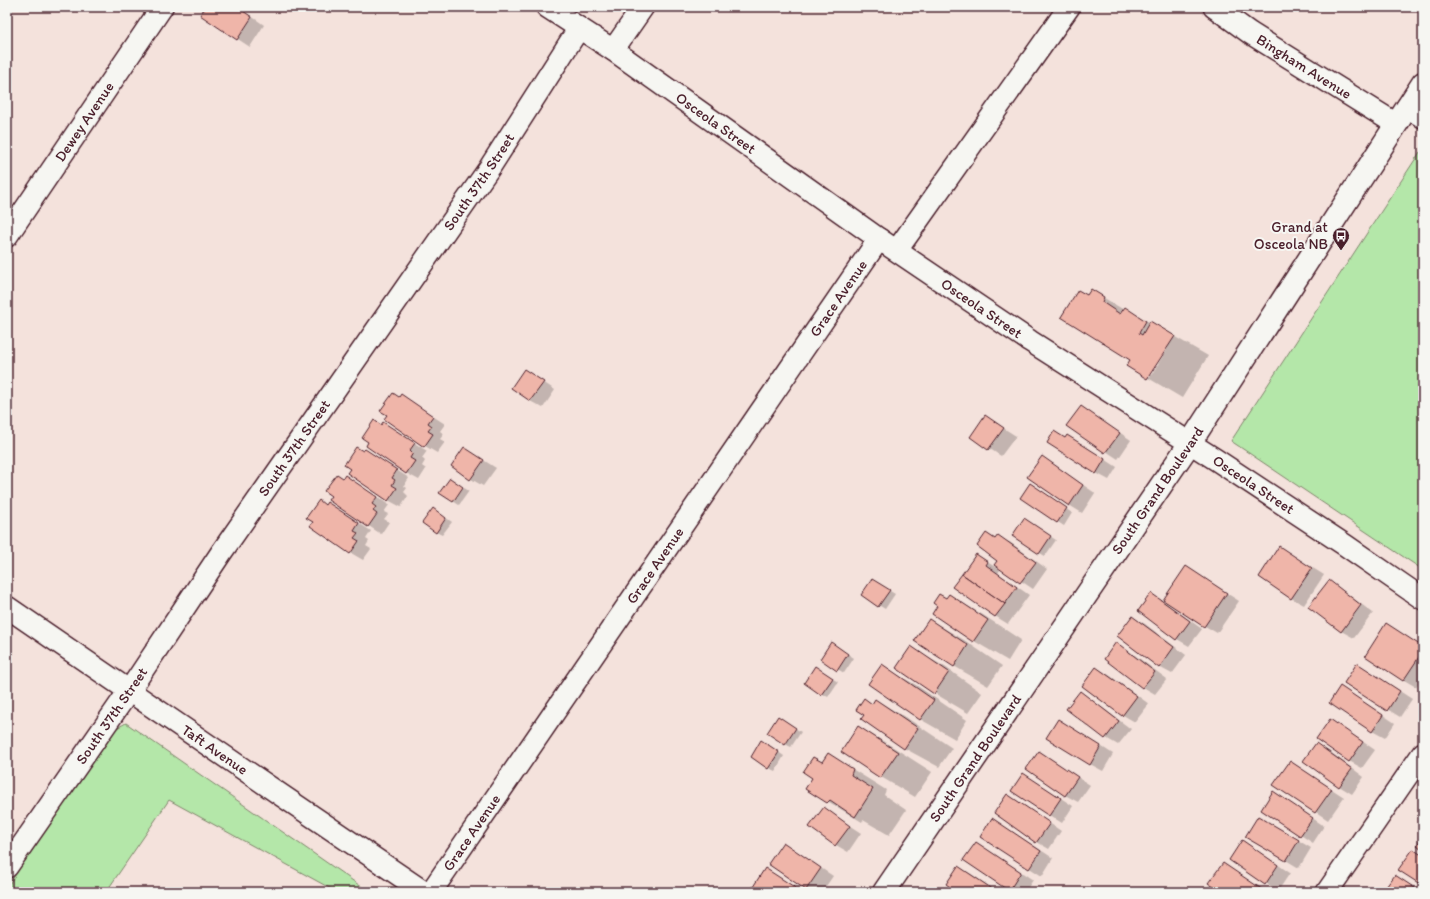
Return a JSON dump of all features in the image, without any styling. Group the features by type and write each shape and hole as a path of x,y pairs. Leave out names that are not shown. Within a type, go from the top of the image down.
{"main road":[{"name":"South Grand Boulevard","path":"884,892 1190,442 1409,116 1423,83"}],"street":[{"name":"Dewey Avenue","path":"7,236 162,7"},
{"name":"Osceola Street","path":"547,7 613,50 879,239 1030,341 1190,442 1423,599"},
{"path":"613,50 643,7"},
{"path":"897,250 1069,7"},
{"name":"Bingham Avenue","path":"1214,7 1250,33 1409,116"},
{"name":"South 37th Street","path":"7,867 129,691 221,553 490,167 579,28"},
{"name":"Grace Avenue","path":"431,892 879,239"},
{"name":"Taft Avenue","path":"7,607 424,892"},
{"path":"1327,892 1423,753"}],"green space":[{"path":"1420,152 1423,152 1423,570 1231,441"},
{"path":"126,723 369,892 337,892 169,800 106,892 7,892 7,887 115,729"}],"building":[{"path":"205,7 237,7 252,17 237,40 200,15"},
{"path":"1091,289 1104,297 1102,302 1120,314 1125,307 1146,321 1139,333 1142,335 1150,321 1175,336 1147,379 1126,366 1130,360 1061,317 1078,290 1087,295"},
{"path":"524,369 544,382 530,401 511,388"},
{"path":"393,393 399,397 401,394 433,416 428,423 432,426 428,431 433,434 424,447 384,419 387,415 380,411"},
{"path":"1081,406 1120,433 1105,453 1066,426"},
{"path":"985,415 1004,428 988,450 970,437"},
{"path":"374,420 381,425 383,422 415,443 410,450 413,453 410,458 415,461 406,474 366,446 368,442 362,438"},
{"path":"1054,431 1065,438 1067,435 1105,459 1096,474 1047,443"},
{"path":"356,447 363,451 365,449 397,470 392,478 395,480 392,485 397,488 388,501 347,473 350,469 344,465"},
{"path":"464,447 484,460 470,480 451,466"},
{"path":"1042,456 1083,485 1069,506 1027,477"},
{"path":"337,474 343,478 345,475 377,497 372,504 376,507 373,511 377,514 368,527 328,500 331,496 324,491"},
{"path":"450,478 463,487 453,502 439,493"},
{"path":"1030,483 1067,508 1057,523 1020,498"},
{"path":"319,500 325,505 327,502 359,523 354,531 358,533 354,538 359,541 350,554 310,526 313,522 306,518"},
{"path":"433,508 446,518 436,533 422,523"},
{"path":"1024,518 1051,536 1039,554 1012,536"},
{"path":"986,533 995,539 998,535 1036,562 1020,583 994,565 997,561 977,546"},
{"path":"1279,546 1312,568 1291,599 1259,577"},
{"path":"976,554 988,562 986,565 1017,587 1005,604 962,574"},
{"path":"1186,566 1227,593 1204,627 1163,600"},
{"path":"962,574 1005,604 995,617 952,587"},
{"path":"872,579 890,590 878,607 861,595"},
{"path":"1329,580 1361,605 1341,632 1308,607"},
{"path":"1151,593 1190,621 1176,640 1138,611"},
{"path":"939,594 946,598 949,594 988,620 973,642 932,614 937,606 933,603"},
{"path":"1132,616 1174,647 1159,668 1117,636"},
{"path":"929,619 968,645 954,667 914,641"},
{"path":"1386,623 1423,647 1423,651 1403,681 1365,656"},
{"path":"831,642 848,654 837,671 820,659"},
{"path":"1116,642 1155,672 1142,688 1104,659"},
{"path":"911,646 949,672 934,694 896,668"},
{"path":"1357,663 1400,691 1387,711 1344,683"},
{"path":"882,664 934,700 920,720 868,684"},
{"path":"815,666 833,678 821,695 804,683"},
{"path":"1096,667 1137,696 1122,716 1082,686"},
{"path":"1340,686 1383,715 1372,732 1329,703"},
{"path":"1080,691 1119,721 1105,739 1066,709"},
{"path":"864,698 872,704 875,699 918,728 904,749 861,719 864,715 856,710"},
{"path":"778,716 796,728 785,745 767,733"},
{"path":"1058,719 1101,746 1090,765 1046,738"},
{"path":"1330,719 1363,742 1349,762 1316,739"},
{"path":"858,726 898,752 880,778 841,752"},
{"path":"761,740 779,752 768,769 751,757"},
{"path":"1316,743 1352,769 1339,787 1303,761"},
{"path":"1039,751 1078,777 1065,796 1026,769"},
{"path":"828,753 853,769 851,775 873,789 855,817 830,800 827,803 805,789 812,778 803,772 813,757 822,762"},
{"path":"1290,761 1332,789 1315,813 1273,785"},
{"path":"1023,773 1061,798 1049,816 1011,791"},
{"path":"1273,791 1313,818 1300,836 1261,810"},
{"path":"1007,794 1050,823 1036,843 994,813"},
{"path":"824,807 850,826 835,846 809,827"},
{"path":"1258,816 1299,840 1286,861 1245,837"},
{"path":"992,818 1041,851 1029,869 980,837"},
{"path":"1423,835 1423,850 1417,845"},
{"path":"1242,840 1278,865 1265,885 1229,860"},
{"path":"783,842 821,868 806,890 768,864"},
{"path":"976,842 1021,872 1009,891 963,860"},
{"path":"1413,849 1423,856 1423,886 1398,870"},
{"path":"1223,863 1263,890 1262,892 1221,892 1208,883"},
{"path":"958,866 997,892 957,892 946,884"},
{"path":"765,868 802,892 754,892 751,890"},
{"path":"1395,875 1421,892 1393,892 1386,887"}],"place":[{"name":"Grand at Osceola NB","path":"1341,251"}]}
